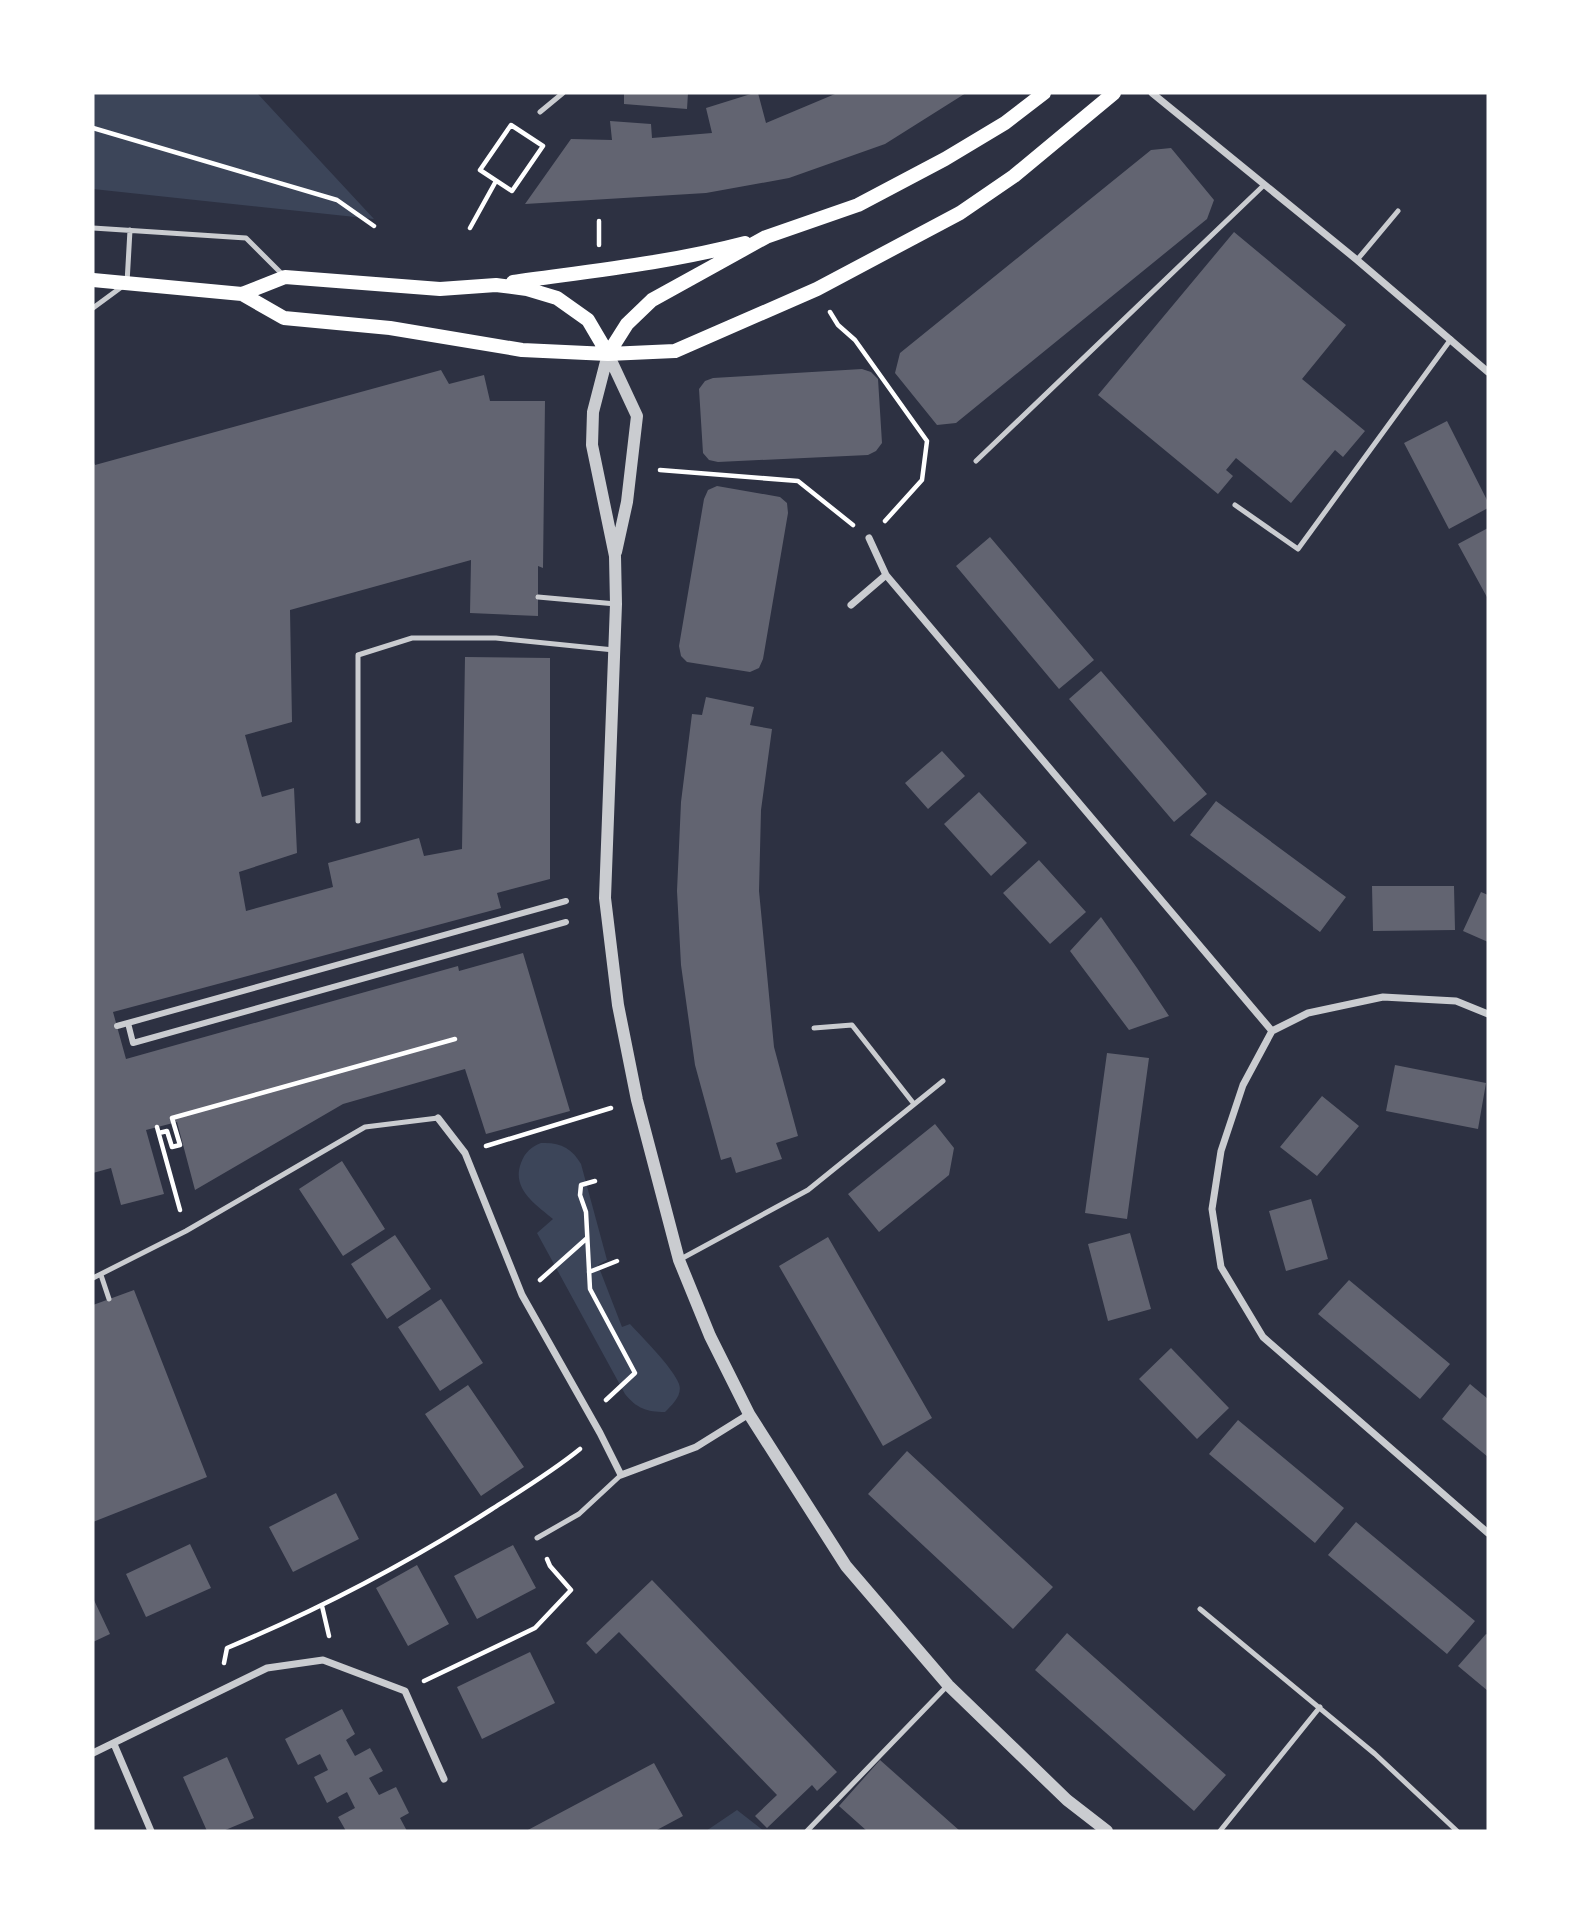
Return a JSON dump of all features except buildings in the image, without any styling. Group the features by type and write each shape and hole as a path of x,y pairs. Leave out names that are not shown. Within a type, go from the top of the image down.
{"main road":[{"path":"242,294 285,277 440,289 496,285 598,272 711,252 766,237 858,205 945,159 1005,123 1044,93"},
{"path":"93,280 242,294 284,318 390,328 522,350 608,354 675,351 817,289 960,213 1014,176 1114,93"},
{"path":"608,354 627,324 652,300 766,237"},
{"path":"496,285 527,289 557,298 588,320 608,354"}],"street":[{"path":"1152,93 1357,260 1488,372"},
{"path":"608,354 637,416 627,502 615,556"},
{"path":"608,354 593,412 592,445 615,556 616,604 605,898 618,1004 638,1100 679,1260 710,1336 749,1414 846,1566 948,1685 1067,1800 1107,1831"},
{"path":"869,538 886,575 1272,1031"},
{"path":"850,605 886,575"},
{"path":"117,1026 566,901"},
{"path":"128,1023 133,1043 566,922"},
{"path":"1488,1014 1456,1001 1383,997 1308,1013 1272,1031 1243,1085 1221,1151 1212,1209 1221,1267 1263,1337 1488,1533"},
{"path":"438,1118 465,1153 522,1295 621,1475 696,1447 749,1414"},
{"path":"93,1753 267,1668 323,1660 405,1691 444,1779"},
{"path":"114,1744 150,1831"}],"lane":[{"path":"540,112 563,93"},
{"path":"976,461 1264,186"},
{"path":"1357,260 1398,211"},
{"path":"93,228 246,238 285,277"},
{"path":"93,308 127,283 130,230"},
{"path":"1235,505 1298,549 1451,339"},
{"path":"538,597 616,604"},
{"path":"358,821 358,655 412,638 496,638 614,650"},
{"path":"814,1028 852,1025 914,1104"},
{"path":"679,1260 808,1190 943,1081"},
{"path":"93,1278 186,1231 365,1128 438,1118"},
{"path":"101,1275 109,1299"},
{"path":"537,1538 579,1514 621,1475"},
{"path":"1200,1609 1376,1754 1457,1831"},
{"path":"807,1831 948,1685"},
{"path":"1220,1831 1320,1707"}],"path":[{"path":"511,125 543,146 512,191 496,181 480,170 511,125"},
{"path":"93,128 337,200 374,226"},
{"path":"470,228 496,181"},
{"path":"660,470 797,481 869,538 922,480 927,441 855,340 838,325 828,308"},
{"path":"186,1231 158,1130 167,1131 172,1147 180,1145 172,1118 455,1039"},
{"path":"465,1153 638,1100"},
{"path":"590,1415 635,1373 590,1289 586,1212 580,1195 581,1185 595,1181"},
{"path":"522,1295 586,1238"},
{"path":"589,1272 617,1261"},
{"path":"277,1627 322,1606 438,1543 561,1465"},
{"path":"405,1691 535,1628 571,1590 550,1566 537,1538"},
{"path":"322,1606 329,1639 323,1660"}],"shaded area":[{"path":"93,93 257,93 374,219 93,189"},
{"path":"541,1143 565,1147 581,1164 607,1260 598,1265 622,1327 630,1324 664,1362 679,1384 678,1396 665,1412 642,1408 625,1394 537,1233 553,1219 527,1196 519,1181 519,1172 526,1153"},
{"path":"737,1810 764,1831 706,1831"}]}
